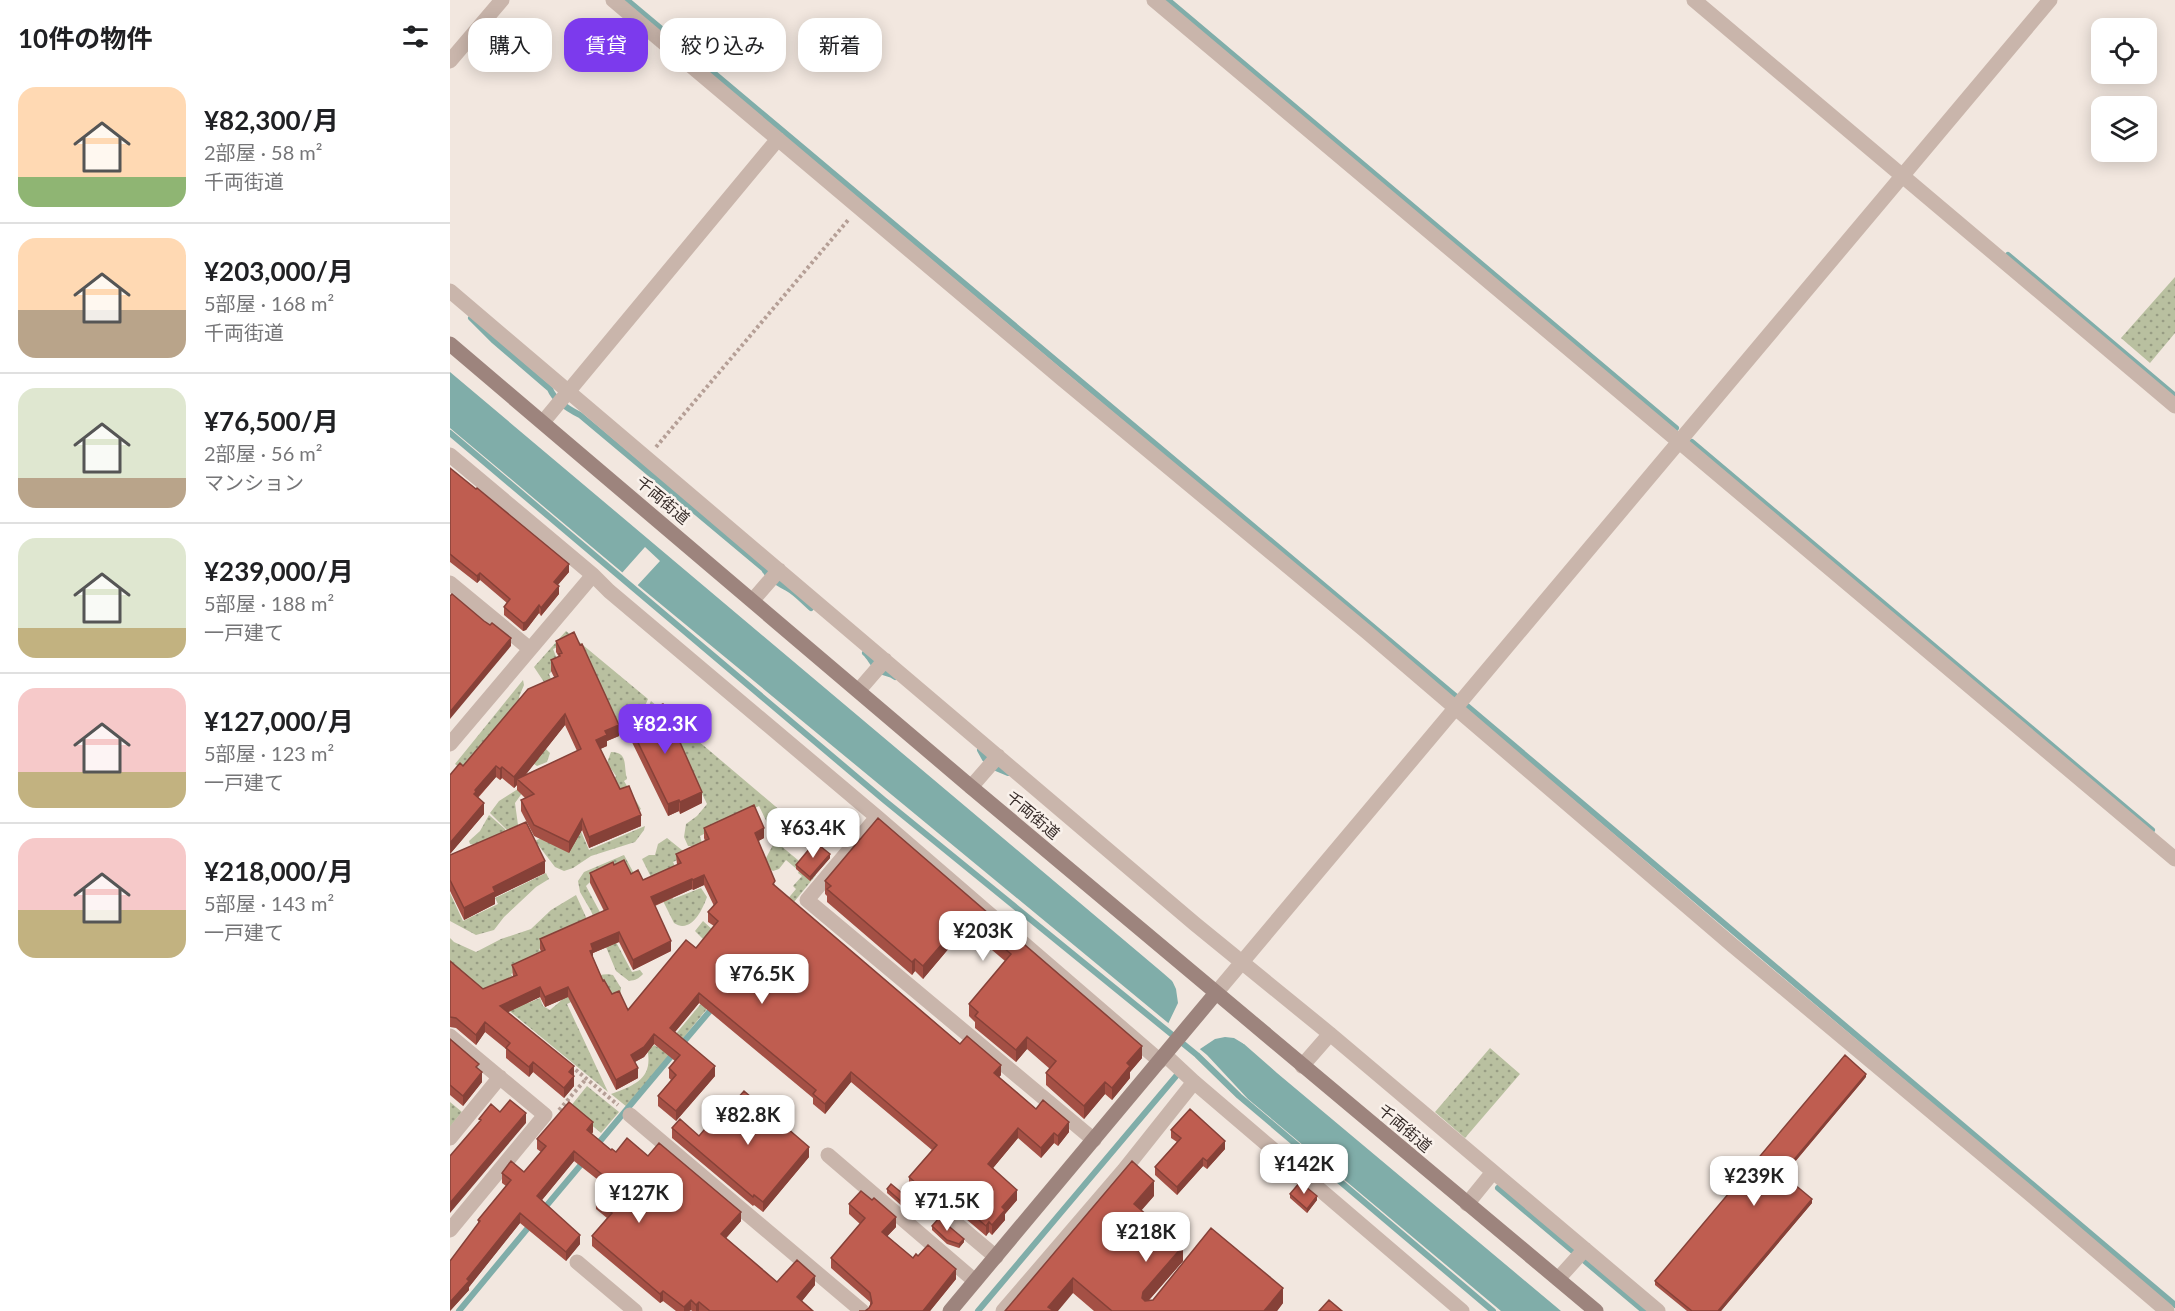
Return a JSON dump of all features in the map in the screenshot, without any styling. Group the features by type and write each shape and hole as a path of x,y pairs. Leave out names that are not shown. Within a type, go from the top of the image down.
{"street":[{"path":"450,61 502,0"},
{"path":"614,0 859,207 1458,702 1731,944 2167,1311"},
{"path":"1154,0 2175,860"},
{"path":"1694,0 2175,406"},
{"path":"950,1311 1458,702 2050,0"},
{"path":"543,422 778,139"},
{"path":"450,291 563,398 646,459 774,576 880,666 993,761 1330,1034 1493,1172 1580,1253 1658,1311"},
{"name":"千両街道","path":"450,344 971,787 1596,1311"},
{"path":"450,455 877,817 1167,1053 1194,1082 1462,1311"},
{"path":"450,744 593,574"},
{"path":"753,600 774,576"},
{"path":"450,583 531,649"},
{"path":"859,690 880,666"},
{"path":"971,787 993,761"},
{"path":"877,817 807,900 1094,1140"},
{"path":"1302,1066 1330,1034"},
{"path":"450,1036 545,1115 450,1230"},
{"path":"450,1138 500,1077"},
{"path":"1003,1311 1124,1170 1194,1082"},
{"path":"626,1112 862,1311"},
{"path":"828,1155 975,1281"},
{"path":"1467,1204 1493,1172"},
{"path":"933,1204 996,1257"},
{"path":"1558,1279 1580,1253"},
{"path":"577,1262 635,1311"}],"path":[{"path":"646,459 859,207"},
{"path":"568,1064 626,1112"},
{"path":"545,1115 556,1113 586,1079"}],"green space":[{"path":"2175,277 2175,333 2150,363 2121,338"},
{"path":"566,631 648,699 622,740 583,653 568,642 553,649 559,664 549,674 552,681 546,685 534,667"},
{"path":"523,680 524,685 519,697 520,704 464,771 455,764"},
{"path":"651,701 789,818 773,835 759,806 700,836 702,843 688,846 684,837 686,824 707,804 664,715 645,714"},
{"path":"538,741 550,753 547,762 537,766 534,764"},
{"path":"611,752 621,754 623,757 627,779 624,781 641,809 638,811 612,802 616,776 607,763"},
{"path":"518,789 525,789 515,803 518,825 523,834 508,831 490,813 499,801"},
{"path":"489,815 505,829 506,833 477,846 470,844 469,841 480,831"},
{"path":"574,815 589,850 645,826 635,842 591,856 564,871 555,867 535,841 568,824"},
{"path":"667,838 688,855 673,862 678,872 664,879 673,899 701,888 707,897 699,914 686,926 674,923 642,859 655,855 658,844"},
{"path":"775,841 816,875 627,1107 611,1094 630,1087 642,1078 648,1064 646,1043 659,1048 667,1039 670,1041 796,889 793,886 802,876 786,860 779,869 773,871 767,867 765,860"},
{"path":"624,855 637,879 603,877 591,881 586,886 632,972 640,970 643,974 629,981 616,971 591,911 580,892 578,881 584,872"},
{"path":"546,873 549,879 536,887 504,917 494,930 476,935 450,921 450,893 463,921 498,904 495,898"},
{"path":"576,895 590,926 539,949 544,960 511,974 528,1003 540,998 543,1006 550,1010 588,980 605,974 613,975 621,988 620,998 609,1004 604,986 567,1004 608,1092 450,962 450,938 476,952 501,939 531,929 551,910"},
{"path":"703,921 714,931 709,945 695,931"},
{"path":"1490,1048 1520,1074 1465,1138 1435,1112"},
{"path":"587,1086 619,1112 601,1133 570,1107"},
{"path":"450,1102 462,1112 450,1127"}],"water":[{"path":"450,372 1561,1311 1501,1311 1248,1099 1207,1055 450,428"}],"pier":[{"path":"450,429 621,574 645,547 660,561 636,587 450,432"},
{"path":"1169,974 1246,1042 1244,1044 1234,1038 1225,1037 1215,1039 1197,1051 1167,1026 1178,1003 1176,989"}],"building":[{"path":"450,468 569,564 554,582 559,586 541,608 539,605 526,622 523,623 504,607 510,599 480,573 477,576 450,554"},
{"path":"452,594 484,621 490,625 492,623 511,638 450,712 450,596"},
{"path":"574,632 580,645 582,644 619,725 605,731 607,735 596,740 620,789 629,786 641,815 589,837 582,819 569,842 534,825 521,800 534,794 517,779 581,749 565,714 514,777 502,767 500,769 496,766 475,790 474,794 484,803 450,843 450,775 460,763 463,766 528,689 558,676 551,660 562,653 556,641"},
{"path":"663,704 702,792 680,802 679,800 668,804 627,720"},
{"path":"754,805 764,828 755,833 775,881 773,884 960,1044 967,1036 1001,1065 994,1073 1036,1109 1043,1100 1069,1122 1058,1136 1054,1133 1041,1148 1018,1128 988,1164 1017,1190 1002,1207 1005,1210 992,1225 989,1222 986,1226 939,1186 930,1185 924,1190 909,1177 937,1145 851,1072 825,1104 813,1094 816,1090 699,993 670,1028 715,1066 676,1111 658,1096 676,1075 669,1068 680,1055 654,1034 644,1047 631,1055 638,1068 616,1080 568,987 545,997 540,987 500,1006 574,1066 569,1072 574,1076 564,1088 533,1062 529,1067 506,1048 510,1043 485,1022 476,1035 456,1018 450,1017 450,961 483,989 517,975 512,965 545,950 540,939 608,909 590,873 613,862 614,865 624,860 631,874 638,870 643,880 681,863 676,854 709,839 704,828","holes":["704,875 717,902 708,912 718,921 696,948 686,940 628,1010 619,991 612,994 603,981 590,951 593,950 591,944 619,932 633,960 671,941 651,897 692,879"]},
{"path":"878,818 1142,1046 1127,1063 1130,1066 1112,1088 1105,1082 1084,1106 1046,1073 1056,1061 1027,1037 1016,1050 975,1016 978,1012 969,1004 1011,954 966,916 923,966 915,959 912,962 827,889 831,886 825,881"},
{"path":"526,822 545,861 493,887 495,892 464,908 450,880 450,855"},
{"path":"815,842 830,854 810,877 796,865"},
{"path":"450,1039 479,1064 476,1067 482,1072 463,1096 450,1085"},
{"path":"1845,1055 1866,1074 1782,1174 1812,1199 1718,1311 1692,1311 1655,1281"},
{"path":"744,1091 809,1147 763,1202 754,1195 753,1197 672,1128 680,1119 699,1136 710,1123 713,1126"},
{"path":"510,1100 526,1113 450,1203 450,1156 481,1120 479,1119 491,1104 500,1112"},
{"path":"569,1102 593,1122 587,1130 611,1150 616,1152 627,1138 648,1156 659,1143 741,1212 721,1234 777,1282 797,1260 815,1276 797,1297 813,1311 710,1311 699,1302 696,1305 691,1300 684,1307 663,1291 660,1294 592,1236 612,1213 596,1199 611,1182 574,1151 537,1196 580,1235 566,1252 520,1213 467,1279 469,1281 450,1302 450,1261 480,1221 478,1220 511,1180 502,1173 511,1161 524,1172 546,1146 537,1139"},
{"path":"1190,1109 1225,1141 1207,1161 1203,1158 1177,1187 1155,1167 1181,1138 1171,1130"},
{"path":"1132,1161 1154,1181 1134,1204 1183,1246 1143,1292 1142,1298 1145,1301 1153,1300 1211,1228 1283,1288 1264,1311 1112,1311 1073,1278 1048,1307 1054,1311 1005,1311"},
{"path":"1300,1182 1317,1196 1307,1209 1290,1194"},
{"path":"891,1184 908,1198 903,1203 887,1189"},
{"path":"861,1191 872,1200 874,1198 896,1217 882,1232 913,1258 928,1245 956,1269 923,1311 865,1311 872,1303 870,1293 831,1258 865,1218 849,1204"},
{"path":"939,1218 964,1239 959,1244 947,1240 932,1226"},
{"path":"1329,1300 1342,1311 1319,1311"}],"waterway":[{"path":"627,0 2175,1305"},
{"path":"1168,0 1676,428"},
{"path":"2008,255 2175,396"},
{"path":"471,318 550,389 562,404 580,415 764,569 771,578 793,592 811,608"},
{"path":"450,433 884,800 1197,1055 1239,1096 1493,1311"},
{"path":"1692,442 2152,830"},
{"path":"865,653 878,669 895,677"},
{"path":"980,750 985,759 996,768 1008,773"},
{"path":"681,1045 715,1005"},
{"path":"596,1146 674,1053"},
{"path":"978,1311 1177,1075"},
{"path":"542,1211 584,1161"},
{"path":"1498,1188 1644,1311"},
{"path":"459,1311 532,1223"}]}
